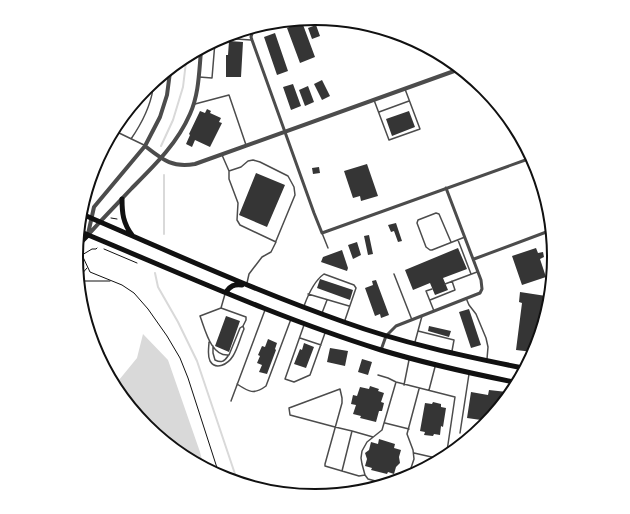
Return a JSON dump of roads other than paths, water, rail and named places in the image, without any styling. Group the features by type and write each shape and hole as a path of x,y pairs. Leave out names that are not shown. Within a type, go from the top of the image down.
{"main road":[{"path":"122,199 123,219 126,227 133,236"},
{"path":"86,216 247,285 344,322 386,336 452,353 519,367"},
{"path":"84,233 226,292 326,331 381,350 410,358 511,381"},
{"path":"83,240 88,235"},
{"path":"226,292 230,286 237,284 247,285"}],"street":[{"path":"252,34 252,40 322,233 526,160"},
{"path":"88,235 161,158 183,127 193,105 199,77 201,55"},
{"path":"145,146 161,158 173,164 186,165 222,155 454,71"},
{"path":"88,235 94,207 145,146 160,117 167,94 169,77"},
{"path":"381,350 386,336 396,326 480,293 482,289 482,280 446,188"},
{"path":"474,259 546,232"}],"lane":[{"path":"235,39 252,40"},
{"path":"199,77 212,78 215,48"},
{"path":"374,100 389,140 420,130 405,89"},
{"path":"131,139 147,112 152,92"},
{"path":"193,105 229,95 246,146"},
{"path":"379,112 410,101"},
{"path":"119,133 145,146"},
{"path":"222,155 229,171 229,179 238,203 237,220 240,225 276,242"},
{"path":"229,171 241,167 248,161 253,160 288,176 294,187 295,195 276,242 271,252 262,257 249,274 247,285"},
{"path":"451,242 439,214 432,214 418,220 417,223 428,249 432,250 465,237"},
{"path":"322,233 328,248"},
{"path":"458,240 471,274"},
{"path":"445,284 478,271"},
{"path":"303,307 308,294 318,279 324,274 355,286 356,288 344,322"},
{"path":"394,274 412,320"},
{"path":"430,300 456,290 452,281"},
{"path":"432,289 426,292 434,311"},
{"path":"221,308 226,292"},
{"path":"308,294 349,306"},
{"path":"466,298 476,314 488,343 487,361"},
{"path":"322,314 327,300"},
{"path":"213,346 215,360 221,362 224,361 229,355 240,328 246,320 246,317 221,308 200,316 209,342 210,362 218,366 224,365 233,356 244,329 243,326"},
{"path":"231,401 266,308"},
{"path":"414,343 423,316"},
{"path":"237,384 249,391 256,392 266,386 291,318"},
{"path":"305,323 285,379 294,382 310,375 326,331"},
{"path":"418,331 454,340 452,353"},
{"path":"300,338 321,345"},
{"path":"209,342 221,355 229,355"},
{"path":"404,385 410,358"},
{"path":"429,390 435,364"},
{"path":"460,433 469,372"},
{"path":"378,375 404,385 454,397 455,399 448,447"},
{"path":"375,480 368,479 365,475 361,458 364,446 373,437 381,432 396,382"},
{"path":"365,475 360,476 325,466 335,427 342,398 340,388 289,408 290,415 335,427 352,430 373,437"},
{"path":"411,468 414,453 407,436 419,388"},
{"path":"384,423 409,429"},
{"path":"342,471 352,430"},
{"path":"414,453 432,457"}],"waterway":[{"path":"161,146 173,120 183,87 186,64"},
{"path":"164,175 164,234"},
{"path":"155,273 158,287 178,322 197,361 235,475"}]}
